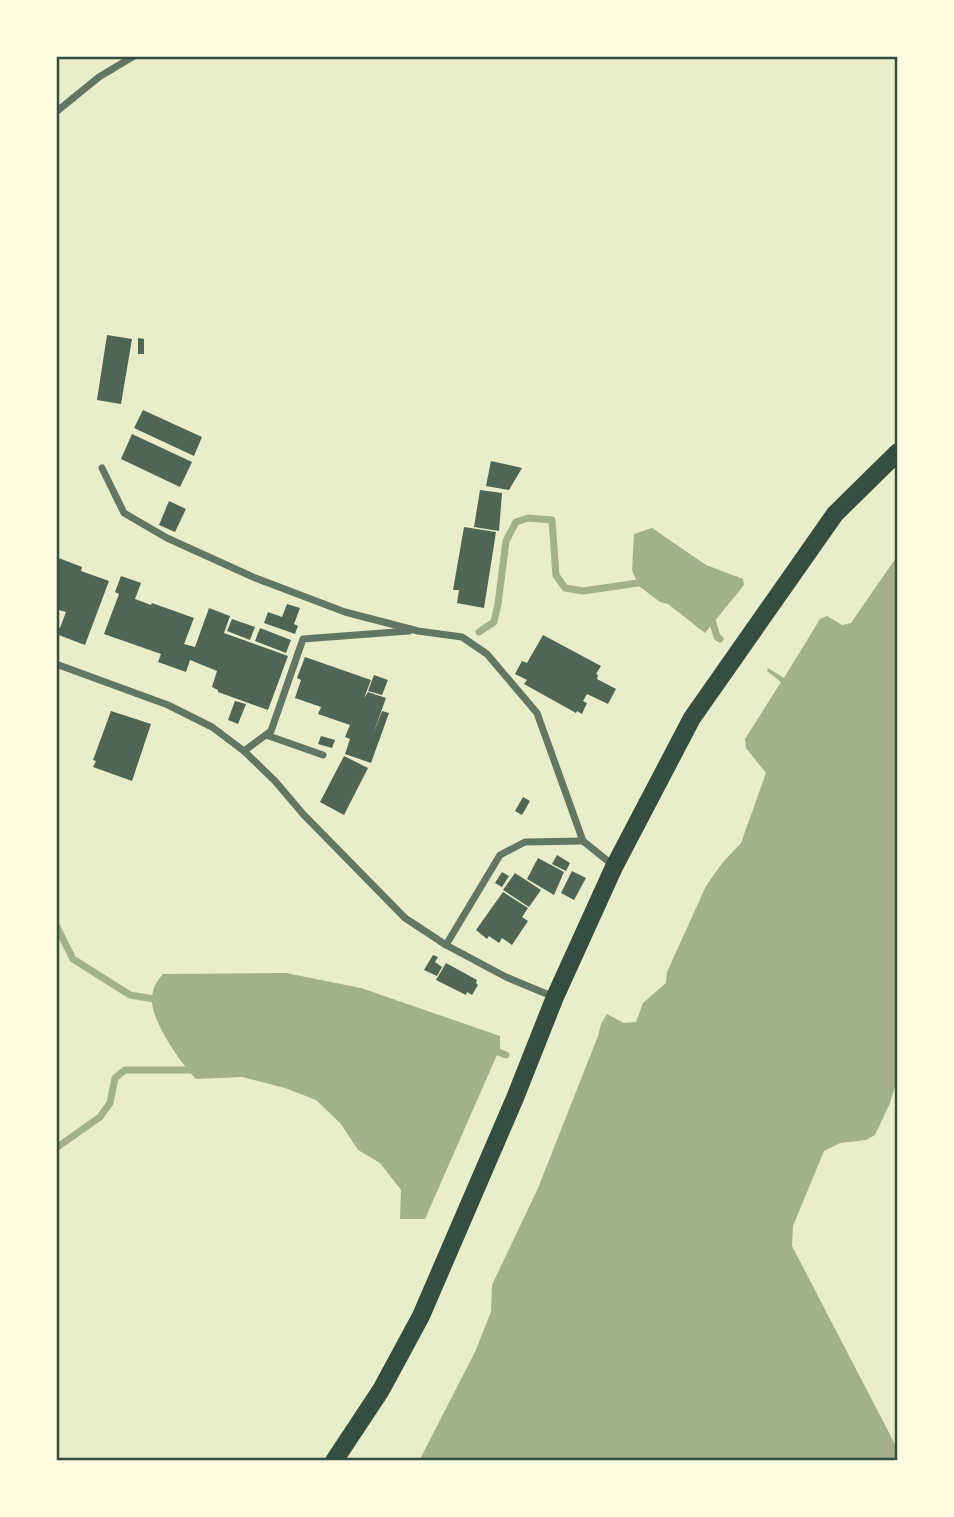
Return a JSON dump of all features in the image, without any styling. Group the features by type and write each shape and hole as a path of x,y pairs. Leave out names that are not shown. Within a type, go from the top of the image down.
{"main road":[{"path":"334,1461 381,1390 421,1316 555,998 614,867 692,718 835,514 898,452"}],"street":[{"path":"56,112 99,76 134,56"},
{"path":"102,468 124,513 167,538 253,577 345,612 418,631 462,637 487,654 537,713 583,841 614,867"},
{"path":"244,751 271,731 303,639 418,631"},
{"path":"56,664 168,705 212,727 244,751 405,918 446,945 506,977 555,998"},
{"path":"266,734 323,755"},
{"path":"446,945 500,855 525,842 583,841"}],"shaded area":[{"path":"652,528 706,565 743,579 744,585 705,633 668,604 660,602 639,586 632,570 634,534"},
{"path":"898,555 898,1076 890,1103 875,1135 866,1140 840,1143 824,1151 793,1226 792,1246 898,1450 898,1461 419,1461 475,1352 491,1312 492,1285 538,1188 601,1024 607,1014 624,1023 636,1022 643,1003 666,983 667,972 706,886 741,843 766,773 746,748 745,739 781,682 767,671 768,668 784,678 820,619 827,616 842,625 851,623"},
{"path":"286,973 361,988 500,1036 500,1048 425,1219 400,1219 401,1190 380,1163 358,1150 341,1124 316,1100 285,1088 242,1077 196,1079 168,1041 156,1019 152,1000 156,983 163,974"}],"building":[{"path":"107,335 132,339 121,404 97,400"},
{"path":"138,338 144,339 144,354 138,354"},
{"path":"143,410 202,437 194,456 134,428"},
{"path":"132,434 192,462 180,487 121,459"},
{"path":"491,461 522,468 509,490 486,486"},
{"path":"480,490 502,493 499,531 474,527"},
{"path":"169,501 186,509 175,532 159,525"},
{"path":"464,527 496,532 484,608 457,603 459,590 453,590"},
{"path":"56,557 82,567 81,571 109,581 85,645 56,634 56,626 60,628 66,612 56,609"},
{"path":"121,576 141,583 135,599 194,618 184,644 195,647 209,608 230,616 224,633 288,656 268,710 218,692 212,687 217,671 190,660 186,672 158,662 161,654 104,634 119,594 115,592"},
{"path":"287,604 300,608 294,624 298,626 295,634 264,623 268,612 282,617"},
{"path":"232,619 255,627 250,640 227,631"},
{"path":"260,628 291,640 286,653 255,641"},
{"path":"543,635 601,666 596,674 597,679 616,689 608,704 587,694 583,701 587,703 582,714 577,711 576,713 524,684 527,680 515,674 522,661 527,663"},
{"path":"305,657 371,680 364,698 368,692 386,698 373,734 382,711 389,713 371,763 345,754 350,739 345,737 350,725 318,714 321,707 295,698 301,680 297,678"},
{"path":"374,675 388,680 382,695 368,691"},
{"path":"235,701 246,704 238,724 228,720"},
{"path":"111,711 151,724 132,781 93,767 96,761 93,760"},
{"path":"321,736 335,740 332,748 318,744"},
{"path":"344,756 368,768 344,815 320,802"},
{"path":"523,797 530,801 522,815 515,811"},
{"path":"557,855 570,863 566,871 552,864"},
{"path":"538,858 564,872 554,895 527,879"},
{"path":"572,871 586,878 574,900 561,893"},
{"path":"502,872 509,876 502,887 495,883"},
{"path":"515,873 541,890 529,907 503,890"},
{"path":"503,892 528,908 522,917 528,921 512,945 502,938 499,943 489,936 487,939 476,930"},
{"path":"433,955 438,957 435,962 442,967 437,976 424,970"},
{"path":"446,963 477,980 478,985 472,995 467,992 466,995 436,980"}],"waterway":[{"path":"479,632 494,622 506,541 516,522 528,518 552,520 556,575 565,588 583,591 645,582"},
{"path":"711,616 720,639"},
{"path":"56,925 73,959 130,995 160,1000"},
{"path":"491,1049 506,1055"},
{"path":"56,1148 100,1117 110,1103 115,1078 125,1070 197,1070"}]}
